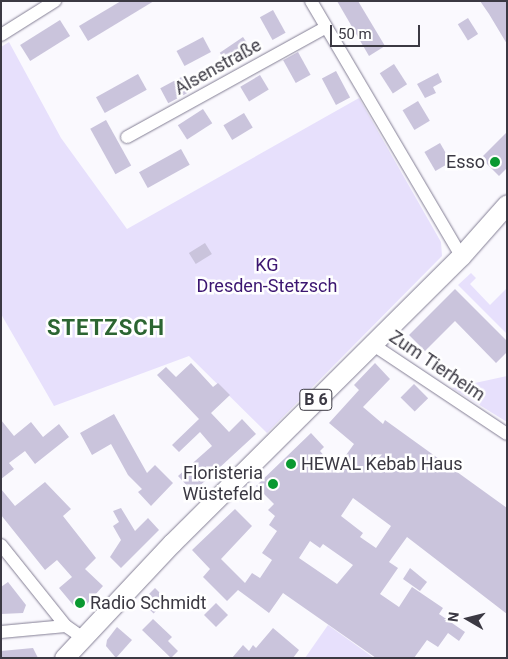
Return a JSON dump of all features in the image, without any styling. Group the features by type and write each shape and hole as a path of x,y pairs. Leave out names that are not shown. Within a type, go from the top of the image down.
{"main road":[{"name":"B 6","path":"64,658 82,637 461,256 507,204"}],"street":[{"path":"1,34 55,1"},
{"path":"311,1 461,256"},
{"name":"Alsenstraße","path":"127,137 326,27"},
{"name":"Zum Tierheim","path":"372,344 507,434"},
{"path":"1,545 66,626 82,637"},
{"path":"1,632 66,626"}],"green space":[{"name":"KG Dresden-Stetzsch","path":"9,42 61,138 127,229 359,98 441,242 442,256 267,433 189,356 54,406 1,314 1,47"},
{"path":"471,273 476,278 470,284 490,305 507,288 507,334 458,285"},
{"path":"507,376 507,422 452,388"},
{"path":"328,625 374,658 305,658"}],"building":[{"path":"121,1 154,1 88,41 79,26"},
{"path":"337,1 358,1 385,46 369,56"},
{"path":"480,1 507,1 507,44 489,14"},
{"path":"273,10 286,33 272,40 260,17"},
{"path":"468,18 478,34 468,40 458,24"},
{"path":"60,20 70,36 30,61 20,45"},
{"path":"203,37 211,52 184,66 177,51"},
{"path":"243,37 253,52 230,68 220,53"},
{"path":"298,52 311,75 296,83 283,60"},
{"path":"394,64 407,84 393,93 380,73"},
{"path":"336,71 350,97 336,105 322,79"},
{"path":"438,73 442,82 433,87 436,93 425,98 417,84"},
{"path":"138,74 147,90 105,113 96,97"},
{"path":"185,75 193,90 168,103 160,88"},
{"path":"260,75 269,90 249,101 240,87"},
{"path":"418,101 430,121 414,130 403,110"},
{"path":"203,109 212,123 187,140 178,125"},
{"path":"244,113 253,128 232,140 223,125"},
{"path":"106,120 131,165 115,174 90,129"},
{"path":"507,132 507,168 499,176 481,158"},
{"path":"440,143 451,162 435,171 424,152"},
{"path":"181,149 190,165 148,188 139,172"},
{"path":"205,243 212,254 196,264 189,253"},
{"path":"455,289 507,341 507,352 496,363 455,321 425,351 409,335"},
{"path":"191,363 213,387 218,383 230,395 211,413 229,432 242,419 256,434 193,492 178,476 212,446 200,432 179,452 172,445 199,419 157,375 166,367 176,377"},
{"path":"375,363 390,379 363,407 383,424 385,420 507,508 507,614 407,537 389,562 398,568 380,594 399,607 412,587 443,608 439,614 465,632 459,641 448,633 438,647 427,640 414,658 376,658 283,593 269,613 238,590 227,601 203,577 210,569 192,550 235,509 252,526 221,559 245,583 252,573 260,578 272,560 262,553 277,531 269,525 275,516 268,510 274,504 256,486 311,433 324,447 320,451 336,469 354,444 329,423 359,390 354,385","holes":["353,498 391,526 376,548 360,537 363,533 341,516","310,541 320,548 323,544 353,565 337,584 299,558"]},
{"path":"414,384 428,398 415,412 401,397"},
{"path":"114,414 147,473 155,465 173,483 151,506 138,492 142,489 128,475 111,444 92,455 80,433"},
{"path":"1,420 14,436 31,422 43,437 59,424 69,437 35,464 25,451 9,463 14,469 1,479"},
{"path":"45,482 71,509 63,516 96,558 85,569 103,586 86,605 74,606 59,588 72,577 57,560 45,570 1,515 1,489 15,506"},
{"path":"121,508 135,531 148,518 159,530 121,568 110,557 121,540 113,526 119,522 113,511"},
{"path":"410,568 427,582 420,591 403,579"},
{"path":"8,582 26,605 23,613 1,614 1,587"},
{"path":"155,588 167,600 154,613 142,601"},
{"path":"216,603 228,615 216,627 204,615"},
{"path":"153,619 172,637 168,641 178,651 171,658 142,630"},
{"path":"117,627 132,640 116,658 106,646 107,640"},
{"path":"273,628 299,650 293,658 232,658 243,645 249,651 253,645 256,648"},
{"path":"33,648 38,658 1,658 1,651"}],"place":[{"name":"Esso","path":"495,162"},
{"name":"HEWAL Kebab Haus","path":"291,464"},
{"name":"Floristeria Wüstefeld","path":"273,484"},
{"name":"Radio Schmidt","path":"80,603"}],"district":[{"name":"STETZSCH","path":"106,328"}]}
